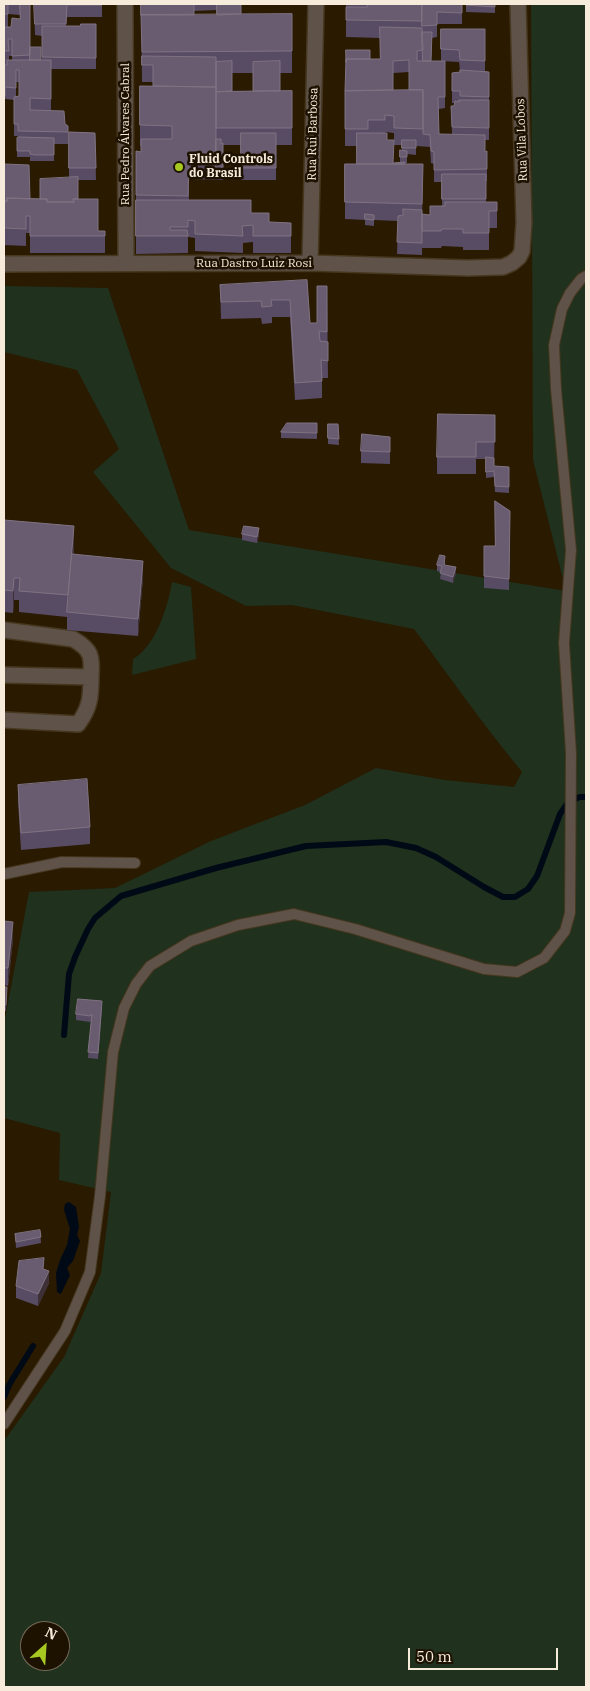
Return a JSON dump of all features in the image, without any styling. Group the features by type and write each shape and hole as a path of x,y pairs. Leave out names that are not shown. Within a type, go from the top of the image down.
{"street":[{"name":"Rua Pedro Álvares Cabral","path":"125,4 126,263"},
{"name":"Rua Rui Barbosa","path":"310,263 316,4"},
{"name":"Rua Vila Lobos","path":"503,267 519,257 524,239 518,4"},
{"name":"Rua Dastro Luiz Rosi","path":"4,264 310,263 468,268 503,267"},
{"path":"4,630 73,639 83,644 90,652 92,661 89,707 78,724 4,720"},
{"path":"4,675 91,677"}],"lane":[{"path":"4,1424 65,1331 90,1272 100,1196 113,1052 124,1008 136,984 150,966 190,941 238,925 294,914 355,929 484,969 517,972 544,958 565,931 570,913 571,753 564,643 571,550 556,389 554,345 562,309 570,293 581,279 586,276"},
{"path":"4,874 62,862 135,863"}],"green space":[{"path":"531,4 586,4 586,1687 4,1687 4,1441 64,1357 101,1273 111,1192 59,1180 60,1133 4,1118 4,1024 29,892 115,888 211,841 305,805 376,768 445,780 514,787 522,772 414,629 292,605 246,606 171,568 93,472 119,449 77,370 4,352 4,286 108,288 189,530 566,591 533,460"},
{"path":"172,582 191,587 196,659 132,675 133,659 148,645 160,625"}],"shaded area":[{"path":"69,1202 76,1207 79,1227 77,1235 80,1241 73,1261 67,1268 70,1275 61,1294 57,1292 56,1273 67,1245 70,1229 64,1210 65,1204"}],"building":[{"path":"4,4 8,4 8,14 4,14"},
{"path":"20,4 30,4 30,55 12,56 12,39 8,39 9,51 4,51 4,27 11,27 12,18 20,19"},
{"path":"34,4 102,5 67,5 66,24 35,24"},
{"path":"141,4 194,4 194,15 141,15"},
{"path":"217,4 241,4 241,14 217,15"},
{"path":"367,4 422,4 422,21 346,20 346,7 367,7"},
{"path":"422,4 462,4 462,13 437,12 437,25 422,26"},
{"path":"495,4 495,7 466,5"},
{"path":"292,14 292,51 142,52 141,15"},
{"path":"81,24 96,24 96,58 42,57 42,26 80,26"},
{"path":"380,27 422,28 423,50 417,51 417,61 445,61 445,97 438,97 439,134 485,135 487,169 434,170 434,152 431,151 430,135 423,134 423,90 409,90 409,60 393,61 393,90 345,91 346,59 380,59"},
{"path":"441,29 485,29 485,61 460,60 459,50 441,49"},
{"path":"422,32 432,32 431,61 423,61"},
{"path":"30,47 41,47 41,60 30,60"},
{"path":"346,50 370,50 370,59 346,59"},
{"path":"142,56 216,57 216,87 153,86 153,65 142,65"},
{"path":"7,60 51,60 51,99 30,98 30,110 64,111 68,132 18,131 18,124 14,124 14,97 19,96 19,70 16,70 16,88 5,87 4,96 4,65 7,65"},
{"path":"232,61 232,91 216,92 216,62"},
{"path":"280,61 280,91 253,91 253,62"},
{"path":"460,70 489,72 489,97 460,96 460,91 452,91 452,73 460,72"},
{"name":"Fluid Controls do Brasil","path":"140,86 216,87 216,158 189,157 188,196 136,195 136,151 141,152 141,139 172,139 172,126 140,125"},
{"path":"423,90 423,129 394,128 394,116 385,115 385,120 368,120 368,129 345,129 345,91"},
{"path":"292,91 292,128 216,128 216,92"},
{"path":"459,100 489,100 489,128 452,127 451,106 454,106 455,101 459,102"},
{"path":"69,132 95,133 96,168 69,168"},
{"path":"241,133 276,133 276,168 241,168"},
{"path":"357,133 387,133 387,140 394,140 393,163 405,162 405,164 357,164"},
{"path":"18,137 54,138 54,155 35,155 30,154 30,151 17,151"},
{"path":"216,139 221,139 221,144 223,143 223,173 216,173"},
{"path":"402,140 416,140 416,148 402,148"},
{"path":"400,150 407,151 407,157 400,157"},
{"path":"4,164 29,165 30,199 7,198 7,201 4,201"},
{"path":"345,164 423,164 422,204 345,202"},
{"path":"442,174 486,174 486,199 442,199"},
{"path":"78,177 78,199 73,199 74,202 47,202 47,199 40,199 40,179"},
{"path":"7,198 47,199 47,202 74,202 73,199 98,199 98,231 105,231 105,236 30,236 30,216 26,216 26,229 4,228 4,201 7,201"},
{"path":"136,200 251,200 251,213 269,213 269,222 291,223 291,236 253,236 253,225 242,226 243,236 195,234 195,221 188,220 188,227 170,227 170,230 187,230 188,236 136,236"},
{"path":"445,202 497,202 497,211 489,211 489,233 463,233 463,229 422,231 422,214 430,215 430,206 445,206"},
{"path":"403,209 422,210 422,243 397,242 398,216 403,215"},
{"path":"365,214 374,215 374,220 365,219"},
{"path":"307,280 310,323 317,323 317,286 327,286 327,332 319,331 320,341 328,342 328,361 321,360 322,381 295,383 290,300 271,300 272,306 262,307 261,301 221,302 220,285"},
{"path":"438,414 495,415 495,442 476,442 476,457 437,457"},
{"path":"287,423 317,423 317,433 281,432"},
{"path":"328,424 338,424 339,439 328,438"},
{"path":"362,434 390,437 390,452 361,451"},
{"path":"486,457 494,458 494,466 509,467 509,487 495,486 494,471 486,472"},
{"path":"495,501 510,511 509,579 484,576 484,546 495,546"},
{"path":"4,520 74,526 68,595 19,591 20,578 14,578 13,591 4,590"},
{"path":"244,526 259,528 257,537 242,534"},
{"path":"72,554 143,561 138,619 67,612"},
{"path":"440,555 445,556 444,565 456,567 453,577 440,573 442,566 437,565"},
{"path":"87,779 90,827 21,833 18,785"},
{"path":"4,921 13,922 8,968 4,968"},
{"path":"4,987 7,987 6,1005 4,1005"},
{"path":"78,999 102,1001 98,1053 88,1052 92,1014 90,1016 76,1014"},
{"path":"40,1230 41,1237 16,1242 15,1234"},
{"path":"44,1258 43,1269 49,1271 38,1294 16,1286 19,1261"}],"waterway":[{"path":"572,800 586,797"},
{"path":"64,1035 69,974 75,957 95,918 121,896 216,868 306,846 386,842 416,848 436,857 503,897 515,897 528,889 537,876 560,814 567,804"},
{"path":"4,1397 9,1385 33,1346"}],"place":[{"name":"Fluid Controls do Brasil","path":"179,167"}]}
